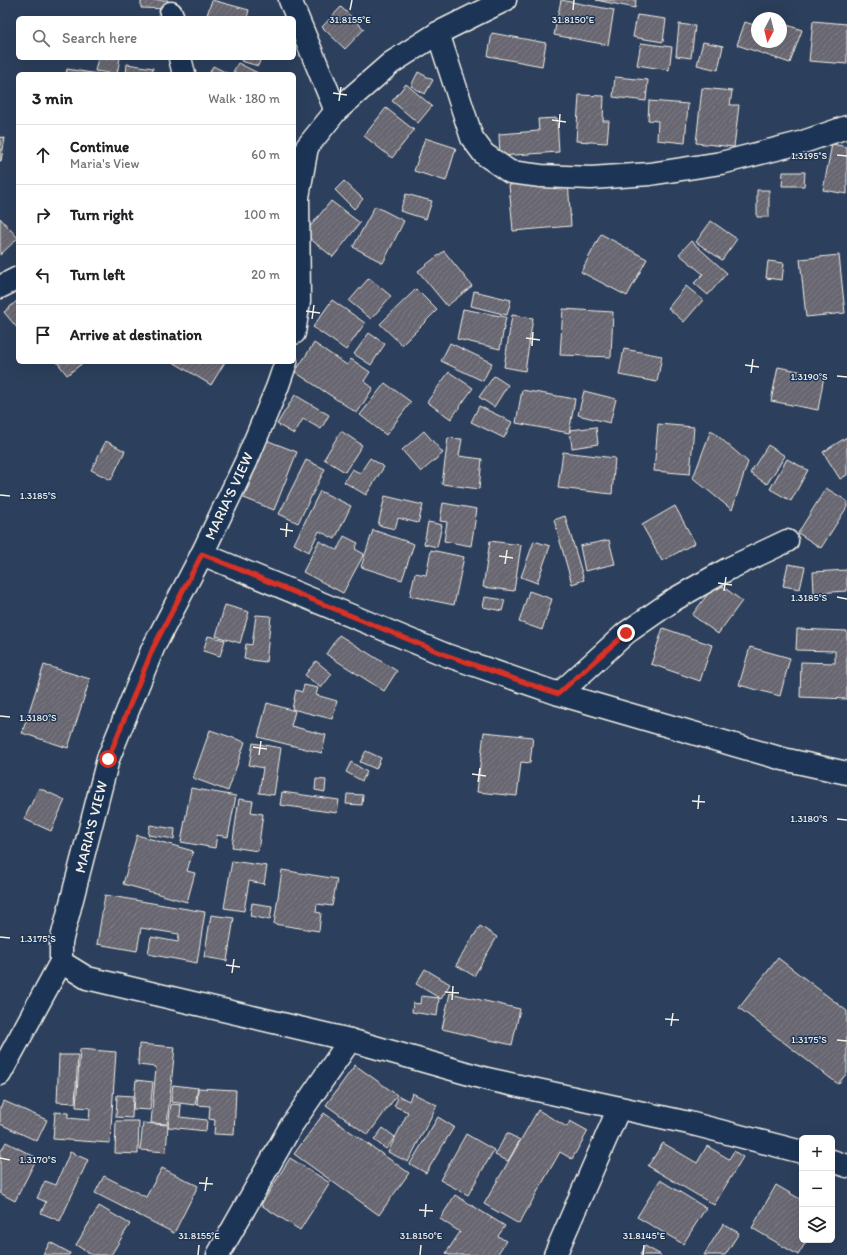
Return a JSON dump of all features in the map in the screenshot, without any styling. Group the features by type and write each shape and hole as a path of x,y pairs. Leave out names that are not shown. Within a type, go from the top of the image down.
{"street":[{"path":"290,0 336,111"},
{"path":"296,322 300,301 298,197 301,148 336,111 391,63 438,32 505,0"},
{"path":"438,32 472,138 484,154 510,172 542,176 591,178 650,174 721,163 800,143 847,127"},
{"path":"180,60 184,72"},
{"path":"0,287 16,279"},
{"name":"MARIA'S VIEW","path":"0,1074 61,962 61,942 108,759 153,648 202,554 246,462 277,388 285,364"},
{"path":"558,694 626,633 675,599 728,569 787,541"},
{"path":"202,554 446,655 558,694 783,759 847,773"},
{"path":"61,962 87,978 350,1040 487,1079 689,1123 799,1151"},
{"path":"218,1255 291,1126 350,1040"},
{"path":"555,1255 619,1108"},
{"path":"835,1162 847,1166"}],"building":[{"path":"141,0 168,0 168,9 141,8"},
{"path":"212,0 249,10 248,16 207,16"},
{"path":"561,0 614,10 608,45 554,35"},
{"path":"596,0 636,0 635,8"},
{"path":"341,7 364,29 345,49 322,27"},
{"path":"637,15 666,19 663,42 633,37"},
{"path":"813,21 847,24 847,64 809,61"},
{"path":"745,22 751,24 751,48 787,48 787,25 802,30 790,63 737,45"},
{"path":"679,24 695,26 691,58 676,56"},
{"path":"492,33 546,43 542,66 488,56"},
{"path":"703,42 723,46 718,70 697,65"},
{"path":"641,43 672,47 669,70 637,65"},
{"path":"98,60 120,60 117,72 95,71"},
{"path":"241,60 260,60 258,66"},
{"path":"238,63 256,72 233,72"},
{"path":"127,64 153,68 152,72 126,72"},
{"path":"213,66 225,72 210,72"},
{"path":"67,69 86,72 66,72"},
{"path":"418,72 433,80 425,94 411,86"},
{"path":"615,77 648,80 646,101 613,97"},
{"path":"406,84 432,106 418,123 392,101"},
{"path":"702,88 732,91 730,105 739,105 734,147 696,143"},
{"path":"579,95 604,96 603,121 609,121 607,143 576,141"},
{"path":"649,101 688,104 685,143 657,140 658,121 648,120"},
{"path":"386,108 414,130 392,158 364,136"},
{"path":"557,118 559,152 500,156 499,134 539,131 538,119"},
{"path":"0,137 5,138 1,161 0,161"},
{"path":"425,138 456,148 446,181 414,171"},
{"path":"832,144 847,147 847,194 823,190"},
{"path":"783,172 805,172 804,186 782,186"},
{"path":"568,180 571,226 513,231 509,185"},
{"path":"344,181 363,199 354,209 335,190"},
{"path":"757,190 769,190 769,217 757,217"},
{"path":"406,194 432,201 426,219 400,211"},
{"path":"331,201 360,223 333,257 304,234"},
{"path":"375,206 404,221 383,263 353,247"},
{"path":"0,218 16,236 16,240 0,255"},
{"path":"711,221 737,239 722,260 696,242"},
{"path":"601,234 647,259 627,296 581,272"},
{"path":"691,241 727,273 708,295 694,283 703,274 679,254"},
{"path":"444,251 472,286 447,306 418,271"},
{"path":"839,255 845,313 806,317 800,259"},
{"path":"768,261 784,263 782,280 766,278"},
{"path":"369,278 391,296 371,319 349,301"},
{"path":"686,286 703,300 684,322 668,308"},
{"path":"416,289 437,310 402,345 380,324"},
{"path":"474,291 511,300 507,315 471,306"},
{"path":"332,300 365,323 346,350 313,327"},
{"path":"16,302 16,327 4,312"},
{"path":"463,309 506,317 500,349 457,339"},
{"path":"563,309 613,312 611,357 560,355"},
{"path":"512,315 533,318 525,371 504,367"},
{"path":"369,333 385,344 371,365 354,354"},
{"path":"314,343 347,365 351,359 370,372 364,381 373,388 357,413 295,372"},
{"path":"450,343 492,363 483,381 441,361"},
{"path":"624,349 662,356 657,382 619,375"},
{"path":"59,364 81,364 67,375"},
{"path":"176,364 224,364 211,385"},
{"path":"778,367 824,376 818,410 771,401"},
{"path":"449,372 473,388 451,419 427,402"},
{"path":"494,376 508,385 494,407 479,397"},
{"path":"385,383 411,402 386,435 360,415"},
{"path":"522,390 575,399 569,433 516,423"},
{"path":"584,391 616,399 610,423 578,415"},
{"path":"295,395 329,415 321,429 303,419 294,434 277,424"},
{"path":"479,406 512,422 504,438 471,422"},
{"path":"658,424 694,427 690,474 654,471"},
{"path":"596,427 598,444 572,448 570,430"},
{"path":"711,430 748,462 732,510 693,478"},
{"path":"341,431 362,445 345,472 324,459"},
{"path":"424,431 443,453 421,472 402,450"},
{"path":"847,437 847,475 840,479 823,452"},
{"path":"448,438 462,439 459,456 482,459 479,489 442,484"},
{"path":"266,440 297,452 274,510 244,498"},
{"path":"106,441 125,451 111,480 91,470"},
{"path":"768,445 785,456 767,484 750,473"},
{"path":"563,452 615,458 612,494 558,488"},
{"path":"370,458 384,467 366,495 344,482 352,469 360,473"},
{"path":"787,459 808,470 791,501 770,489"},
{"path":"306,460 325,469 298,523 279,514"},
{"path":"826,488 847,501 847,507 821,548 798,533"},
{"path":"320,491 351,506 335,539 319,531 309,552 294,544"},
{"path":"385,496 423,505 418,523 398,518 395,529 378,525"},
{"path":"443,503 477,509 471,546 444,541 447,522 440,521"},
{"path":"675,506 695,543 662,561 642,525"},
{"path":"565,516 584,580 572,584 554,520"},
{"path":"428,522 442,525 437,547 424,544"},
{"path":"373,530 414,544 402,580 361,567"},
{"path":"344,536 358,543 355,549 364,554 343,593 303,572 319,541 337,550"},
{"path":"609,540 615,564 585,571 580,546"},
{"path":"490,541 521,545 514,591 483,587"},
{"path":"534,541 550,546 537,583 521,577"},
{"path":"431,550 464,557 454,605 410,596 415,573 426,575"},
{"path":"788,564 805,567 800,589 783,586"},
{"path":"847,570 847,591 814,593 813,572"},
{"path":"717,582 742,601 718,634 692,615"},
{"path":"529,591 552,599 542,630 519,622"},
{"path":"485,597 505,600 502,611 483,607"},
{"path":"225,605 249,612 240,643 216,636"},
{"path":"256,615 271,616 266,662 244,659 246,644 252,645"},
{"path":"663,628 712,645 700,681 651,664"},
{"path":"797,629 847,631 847,699 800,697 801,662 835,663 835,651 796,650"},
{"path":"339,635 397,671 384,691 326,654"},
{"path":"208,636 225,640 220,656 203,651"},
{"path":"750,647 790,658 780,696 739,685"},
{"path":"316,661 332,674 321,688 305,675"},
{"path":"44,665 90,679 68,748 22,733"},
{"path":"304,685 318,688 316,695 337,701 332,719 292,709 296,690 302,692"},
{"path":"267,703 295,711 291,726 326,735 322,753 258,737"},
{"path":"210,730 245,742 228,791 193,778"},
{"path":"484,732 533,737 530,763 521,762 517,796 477,792"},
{"path":"253,743 281,748 274,795 259,793 263,768 249,765"},
{"path":"366,751 381,758 376,769 360,762"},
{"path":"351,762 367,772 362,781 346,772"},
{"path":"316,779 326,780 325,792 315,790"},
{"path":"39,788 65,800 51,831 24,819"},
{"path":"191,788 236,796 228,837 217,835 215,848 181,842"},
{"path":"282,792 339,800 337,813 280,805"},
{"path":"347,794 363,795 362,805 346,804"},
{"path":"239,799 253,801 251,812 263,814 258,851 232,847"},
{"path":"150,825 175,829 174,839 148,835"},
{"path":"137,835 193,851 187,871 195,873 187,902 123,884"},
{"path":"232,861 267,866 264,884 249,881 244,911 224,908"},
{"path":"282,870 337,879 332,906 317,904 316,912 321,913 319,931 274,924"},
{"path":"105,895 205,912 197,963 148,954 151,937 178,942 179,934 141,928 137,951 97,944"},
{"path":"252,903 272,906 270,920 250,916"},
{"path":"211,915 234,918 227,961 204,957"},
{"path":"480,926 497,937 474,976 456,965"},
{"path":"778,958 847,1011 847,1073 838,1084 739,1008"},
{"path":"425,969 450,984 441,999 416,984"},
{"path":"450,993 520,1009 512,1045 442,1029"},
{"path":"421,996 439,998 437,1016 412,1012 413,1003 420,1004"},
{"path":"139,1044 175,1047 167,1124 151,1123 156,1067 138,1065"},
{"path":"80,1049 116,1052 110,1143 53,1139 55,1112 68,1113 68,1118 89,1120 90,1108 76,1107"},
{"path":"59,1055 78,1055 75,1103 57,1102"},
{"path":"355,1065 397,1095 368,1135 326,1105"},
{"path":"136,1080 153,1082 150,1110 133,1109"},
{"path":"173,1085 198,1088 195,1105 171,1102"},
{"path":"198,1088 236,1090 234,1135 214,1134 215,1120 209,1119 210,1106 197,1105"},
{"path":"412,1093 437,1105 408,1162 388,1152 408,1112 394,1106 399,1096 409,1101"},
{"path":"117,1095 133,1096 132,1118 116,1117"},
{"path":"4,1101 47,1120 37,1141 0,1124 0,1108"},
{"path":"171,1104 181,1105 180,1117 207,1120 206,1131 168,1127"},
{"path":"538,1110 567,1127 570,1121 588,1131 572,1159 560,1152 519,1224 484,1204"},
{"path":"324,1113 409,1173 379,1215 294,1154"},
{"path":"438,1117 454,1127 426,1173 410,1164"},
{"path":"116,1121 139,1121 138,1154 115,1153"},
{"path":"143,1123 168,1125 166,1152 140,1150"},
{"path":"383,1128 395,1137 386,1149 374,1140"},
{"path":"507,1133 520,1140 508,1161 495,1155"},
{"path":"466,1134 494,1150 468,1195 440,1180"},
{"path":"6,1142 37,1158 15,1201 0,1193 0,1153"},
{"path":"663,1143 697,1163 707,1146 729,1159 734,1151 743,1157 714,1205 648,1166"},
{"path":"70,1152 88,1160 60,1221 41,1213 46,1202 37,1198 45,1181 56,1185"},
{"path":"290,1158 330,1183 300,1230 261,1205"},
{"path":"162,1168 198,1186 174,1233 95,1193 104,1176 146,1197"},
{"path":"660,1180 706,1208 683,1244 637,1217"},
{"path":"776,1185 799,1198 799,1243 805,1243 798,1255 752,1228"},
{"path":"455,1195 505,1226 498,1236 506,1241 497,1255 449,1255 446,1253 460,1232 440,1219"},
{"path":"99,1206 130,1224 111,1255 92,1255 76,1245"},
{"path":"723,1224 739,1233 725,1255 704,1255"},
{"path":"50,1242 70,1253 69,1255 43,1255"},
{"path":"645,1246 661,1255 640,1255"}],"route":[{"path":"108,759 153,648 202,554 446,655 558,694 626,633"}]}
